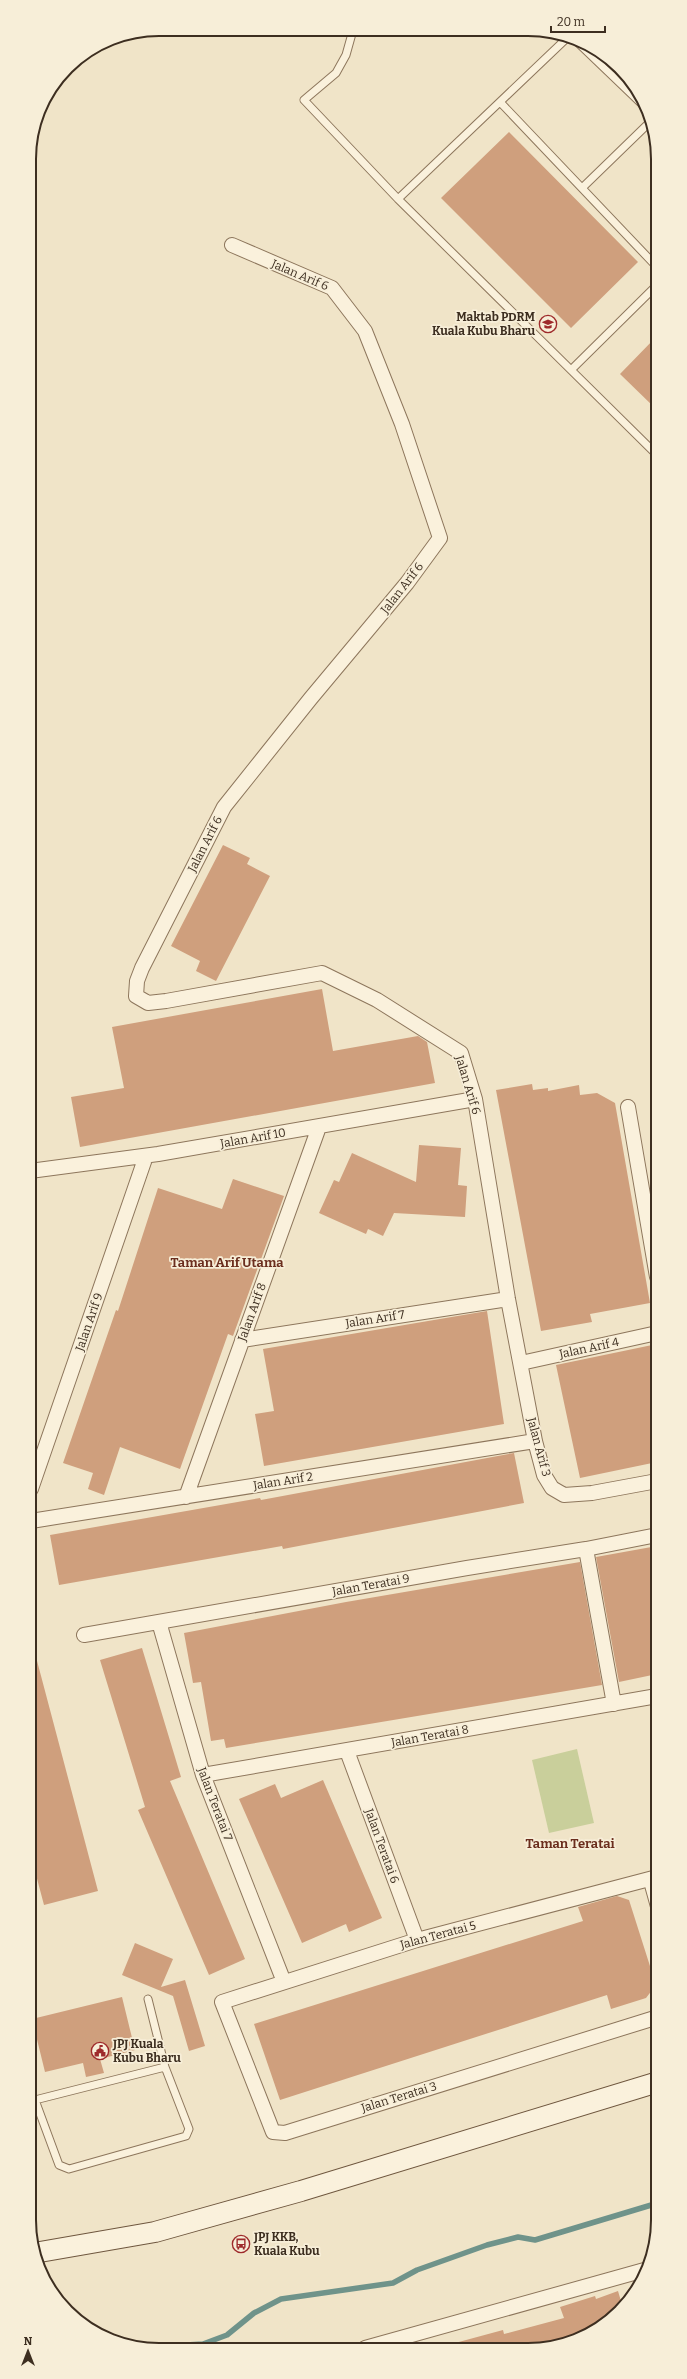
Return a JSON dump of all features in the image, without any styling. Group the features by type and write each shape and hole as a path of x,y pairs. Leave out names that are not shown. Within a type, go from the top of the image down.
{"main road":[{"path":"40,2252 155,2232 301,2191 651,2084"}],"street":[{"name":"Jalan Arif 6","path":"232,245 332,288 365,331 402,424 440,538 407,583 311,698 224,807 142,968 137,981 136,996 148,1003 166,1001 322,973 376,1000 461,1053 475,1099 508,1299"},
{"name":"Jalan Arif 10","path":"36,1170 146,1156 475,1099"},
{"path":"628,1107 651,1242"},
{"name":"Jalan Arif 8","path":"186,1497 319,1127"},
{"name":"Jalan Arif 9","path":"36,1475 146,1156"},
{"name":"Jalan Arif 7","path":"242,1340 508,1299"},
{"name":"Jalan Arif 3","path":"508,1299 535,1440 544,1475 552,1488 564,1495 592,1493 651,1482"},
{"name":"Jalan Arif 4","path":"521,1363 651,1334"},
{"name":"Jalan Arif 2","path":"36,1520 535,1440"},
{"name":"Jalan Teratai 9","path":"84,1635 466,1568 586,1549 651,1536"},
{"path":"586,1549 614,1704"},
{"name":"Jalan Teratai 7","path":"159,1622 203,1776 284,1982"},
{"name":"Jalan Teratai 8","path":"203,1776 651,1697"},
{"name":"Jalan Teratai 6","path":"347,1751 417,1940"},
{"name":"Jalan Teratai 5","path":"222,2002 417,1940 651,1878"},
{"name":"Jalan Teratai 3","path":"222,2002 273,2132 285,2133 651,2019"},
{"path":"383,2343 640,2271"}],"lane":[{"path":"351,36 346,55 336,73 304,100 398,199 651,449"},
{"path":"398,199 563,42"},
{"path":"588,52 634,97"},
{"path":"500,102 651,261"},
{"path":"582,188 646,126"},
{"path":"571,370 651,291"},
{"path":"36,2108 59,2165 69,2169 186,2136 189,2129 165,2066 148,1999"},
{"path":"36,2100 165,2066"}],"green space":[{"path":"577,1749 594,1823 549,1833 532,1760"}],"building":[{"path":"509,132 638,262 571,328 441,198"},
{"path":"651,342 651,404 620,374"},
{"path":"223,845 250,858 247,864 270,876 216,981 196,971 200,961 171,946"},
{"path":"322,989 333,1051 418,1036 427,1042 435,1083 80,1147 71,1097 124,1088 112,1027"},
{"path":"532,1084 533,1090 548,1088 548,1091 579,1085 580,1095 597,1093 615,1103 650,1303 590,1314 592,1322 541,1331 496,1090"},
{"path":"419,1145 461,1148 458,1185 467,1186 465,1217 394,1213 383,1236 368,1229 366,1234 319,1213 334,1180 339,1182 352,1153 416,1182"},
{"path":"233,1179 284,1196 233,1336 228,1334 180,1469 120,1447 104,1495 88,1489 93,1473 63,1463 116,1310 118,1311 158,1188 222,1209"},
{"path":"487,1311 504,1424 264,1466 255,1414 274,1411 263,1349"},
{"path":"651,1345 651,1463 580,1478 556,1365"},
{"path":"514,1453 524,1503 283,1549 282,1546 59,1585 50,1535 260,1498 261,1500"},
{"path":"651,1547 651,1675 619,1682 596,1557"},
{"path":"580,1562 602,1685 226,1748 224,1739 211,1741 201,1682 193,1683 184,1633 346,1602"},
{"path":"142,1648 181,1777 170,1781 245,1959 209,1975 138,1810 145,1807 100,1660"},
{"path":"36,1657 98,1891 44,1905 36,1875"},
{"path":"323,1780 382,1918 349,1932 346,1924 302,1943 239,1799 275,1784 281,1798"},
{"path":"617,1896 629,1900 651,1969 651,1992 646,1998 611,2009 607,1995 280,2100 254,2024 583,1921 578,1907"},
{"path":"135,1943 173,1959 161,1987 185,1980 205,2046 189,2051 173,1996 122,1975"},
{"path":"122,1997 135,2050 100,2059 104,2073 86,2077 83,2063 45,2072 36,2035 36,2018"},
{"path":"618,2291 621,2300 603,2318 590,2327 560,2339 528,2343 455,2343 503,2330 504,2334 564,2318 560,2307 595,2296 596,2299"}],"waterway":[{"path":"206,2343 227,2335 254,2313 281,2299 393,2283 417,2270 487,2245 518,2237 535,2240 651,2205"}],"place":[{"name":"Maktab PDRM Kuala Kubu Bharu","path":"548,324"},
{"name":"JPJ Kuala Kubu Bharu","path":"100,2051"},
{"name":"JPJ KKB, Kuala Kubu","path":"241,2244"}],"district":[{"name":"Taman Arif Utama","path":"227,1262"},
{"name":"Taman Teratai","path":"570,1843"}]}
